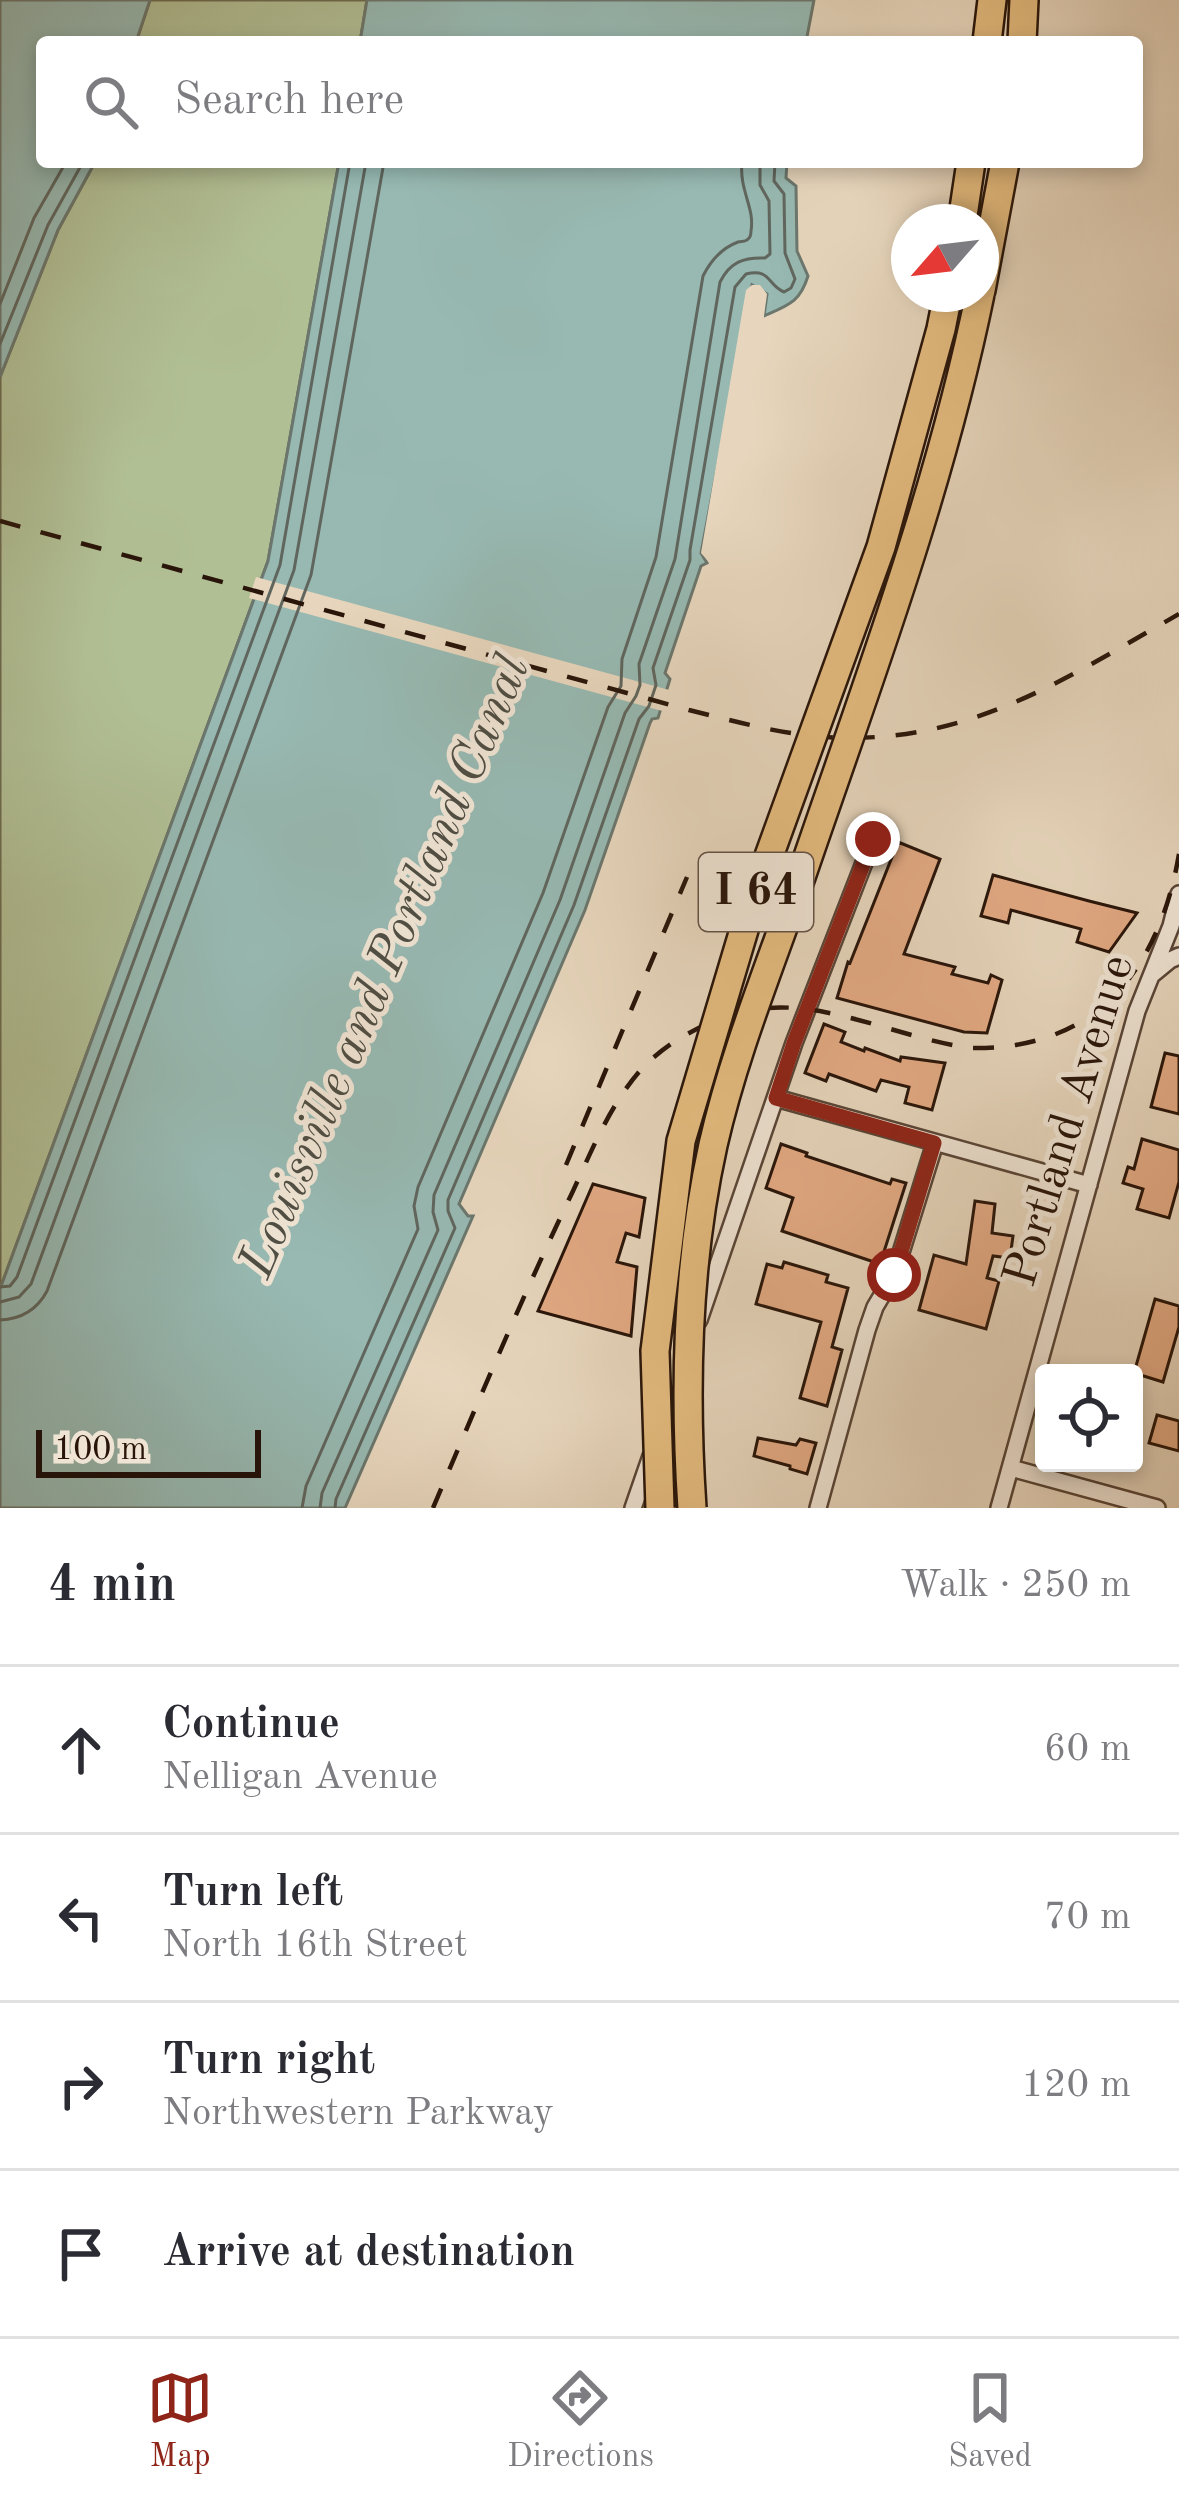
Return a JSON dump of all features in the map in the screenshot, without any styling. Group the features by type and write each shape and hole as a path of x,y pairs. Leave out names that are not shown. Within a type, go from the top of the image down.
{"highway":[{"path":"988,36 992,0"},
{"path":"1022,36 1024,0"},
{"path":"965,204 970,168"},
{"name":"I 64","path":"997,204 1004,168"},
{"name":"I 64","path":"660,1508 655,1351 681,1141 752,903 881,548 944,312"},
{"name":"I 64","path":"692,1508 691,1301 713,1147 742,1038 933,490 976,312"}],"street":[{"path":"633,1508 794,1043 876,832"},
{"name":"Portland Avenue","path":"999,1508 1137,1011 1179,895"},
{"path":"1151,976 1179,956"},
{"path":"776,1098 1089,1185"},
{"path":"818,1508 866,1330 894,1275 934,1143"},
{"path":"1011,1468 1157,1508"}],"green space":[{"path":"150,0 367,0 361,36 138,36"},
{"path":"92,168 338,168 268,561 0,1289 0,377 58,230"}],"water":[{"path":"0,0 150,0 138,36 36,36 36,168 92,168 58,230 0,377"},
{"path":"367,0 814,0 807,36 361,36"},
{"name":"Louisville and Portland Canal","path":"338,168 787,168 786,178 796,186 797,251 808,276 792,302 764,316 767,294 752,285 701,553 707,563 701,566 665,673 670,679 658,718 650,723 585,910 459,1204 473,1216 345,1508 0,1508 0,1289 268,561"}],"pier":[{"path":"760,285 767,294 764,319 759,318 761,295 754,291 707,552 713,560 707,560 701,553 746,290"},
{"path":"256,577 673,691 666,712 249,598"}],"building":[{"path":"898,842 940,859 904,954 955,967 952,974 988,983 991,975 1002,980 987,1033 964,1032 837,998"},
{"path":"993,875 1137,913 1109,952 1077,942 1081,929 1011,910 1008,923 981,916"},
{"path":"824,1024 845,1032 841,1042 864,1051 900,1061 901,1057 945,1063 932,1110 905,1103 909,1087 881,1080 876,1091 829,1074 826,1081 805,1073"},
{"path":"1165,1053 1179,1056 1179,1114 1151,1107"},
{"path":"1142,1139 1179,1150 1179,1182 1169,1218 1137,1209 1143,1189 1123,1183 1128,1167 1134,1169"},
{"path":"781,1144 890,1184 892,1179 906,1183 880,1264 782,1231 793,1198 766,1188"},
{"path":"593,1184 645,1198 639,1237 626,1233 617,1262 637,1267 631,1336 538,1311"},
{"path":"975,1201 995,1204 992,1233 1013,1236 1010,1258 993,1256 987,1278 999,1281 986,1329 919,1310 934,1255 966,1264"},
{"path":"784,1262 828,1275 826,1282 848,1288 832,1347 842,1350 827,1406 800,1398 821,1322 756,1304 767,1264 782,1268"},
{"path":"1155,1299 1179,1306 1179,1327 1163,1382 1143,1376 1143,1364 1137,1364"},
{"path":"1157,1415 1179,1421 1179,1451 1149,1443"},
{"path":"758,1438 796,1445 800,1439 816,1443 807,1474 754,1456"}],"railway":[{"path":"0,521 689,710 826,737 877,737 969,719 1053,684 1179,614"},
{"path":"433,1508 594,1145 619,1100 651,1060 693,1031 725,1017 784,1007 838,1015 972,1048 1016,1045 1054,1035 1087,1018 1137,967 1156,934 1179,854"},
{"path":"566,1165 687,877"}],"route":[{"path":"873,839 776,1098 934,1143 894,1275"}]}
